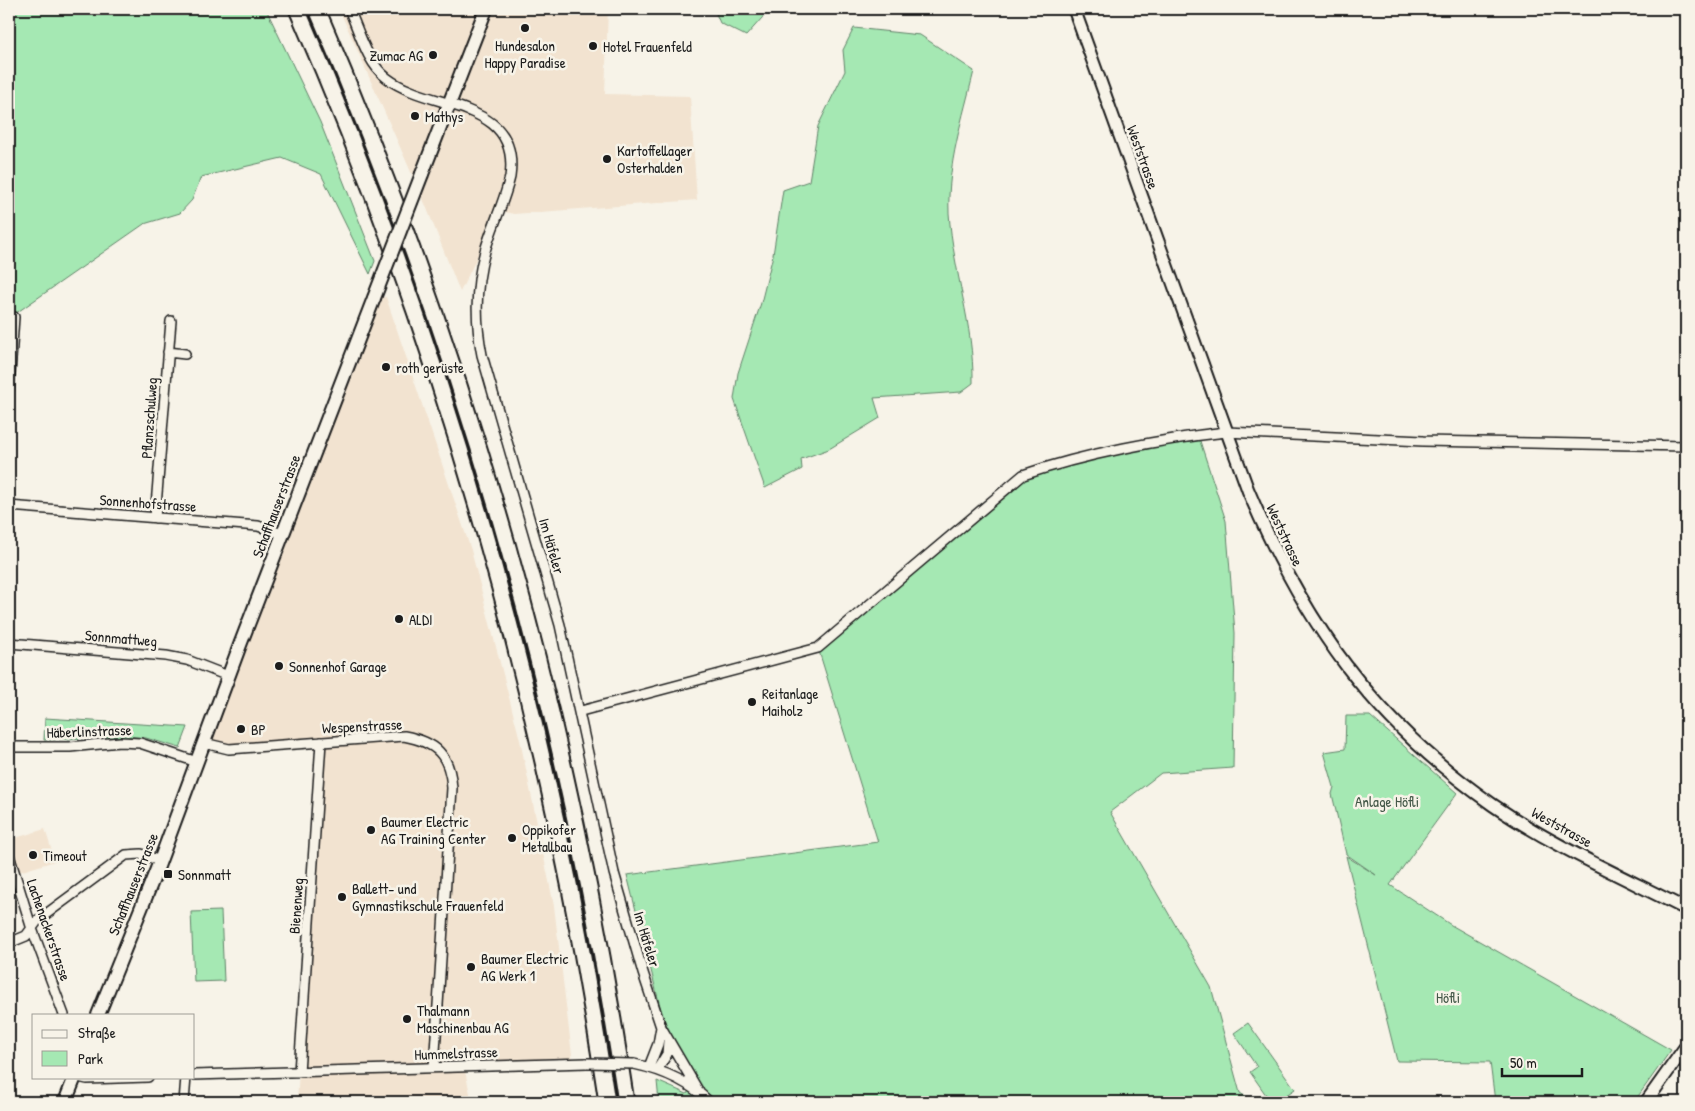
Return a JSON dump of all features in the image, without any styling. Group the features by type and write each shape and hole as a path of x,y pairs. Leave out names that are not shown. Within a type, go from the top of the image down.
{"highway":[{"path":"296,9 352,142 408,288 448,410 490,549 528,689 556,816 586,970 607,1102"},
{"path":"318,9 371,137 426,283 486,466 518,578 547,689 576,818 606,974 626,1102"}],"main road":[{"name":"Schaffhauserstrasse","path":"98,1014 160,861 228,676 486,9"},
{"name":"Weststrasse","path":"1074,9 1226,432 1267,535 1295,590 1349,671 1384,711 1436,761 1494,806 1550,840 1686,909"},
{"path":"1646,1102 1686,1046"},
{"path":"65,1102 76,1078"}],"street":[{"name":"Im Häfeler","path":"349,9 371,59 387,79 449,104 467,109 492,123 502,134 511,156 512,166 507,190 485,249 479,276 476,306 479,341 560,625 581,711 614,873 661,1027 700,1092"},
{"path":"9,388 14,318"},
{"name":"Pflanzschulweg","path":"155,518 171,321"},
{"path":"168,352 184,354"},
{"path":"581,711 818,648 1023,475 1060,462 1198,435 1226,432 1423,440 1686,446"},
{"name":"Sonnenhofstrasse","path":"9,506 258,526 283,534"},
{"name":"Sonnmattweg","path":"9,643 166,656 187,660 228,676"},
{"name":"Wespenstrasse","path":"204,743 229,749 404,736 420,739 433,746 447,762 451,774 452,788 434,1067"},
{"name":"Häberlinstrasse","path":"9,747 70,747 120,742 140,743 197,762"},
{"name":"Bienenweg","path":"299,1072 321,742"},
{"path":"9,943 26,936 31,926 126,856 141,854 160,861"},
{"name":"Lachenackerstrasse","path":"9,855 31,926 64,1014"},
{"path":"653,1068 661,1027"},
{"path":"653,1068 666,1054 668,1040"},
{"name":"Hummelstrasse","path":"195,1076 434,1067 586,1063 634,1064 653,1068 700,1092 709,1102"},
{"path":"82,1078 118,1078"},
{"path":"184,1102 186,1078"}],"shaded area":[{"path":"339,9 608,9 605,94 690,96 697,200 514,214 500,211 460,292 426,206"},
{"path":"386,297 471,550 520,740 554,906 573,1063 464,1067 472,1102 297,1102 321,742 229,749 204,743 374,298"},
{"name":"Timeout","path":"45,829 55,861 19,872 9,840"}],"green space":[{"path":"9,9 266,9 320,122 375,261 370,274 321,174 282,158 201,177 192,200 180,213 144,224 9,318"},
{"path":"714,9 770,9 746,36 720,23"},
{"path":"854,28 920,35 974,71 953,159 949,195 951,235 967,319 973,383 961,392 874,398 880,418 829,449 801,459 802,469 765,488 734,399 738,373 761,303 773,255 783,190 809,181 818,126 845,71 843,50"},
{"path":"1198,435 1226,521 1235,633 1233,768 1161,773 1110,812 1211,987 1240,1093 1254,1102 659,1102 657,1081 687,1094 696,1079 676,1047 662,1014 627,875 878,842 818,648 1023,475"},
{"name":"Höfli","path":"1346,716 1370,716 1457,793 1390,885 1451,925 1671,1050 1634,1102 1495,1102 1490,1062 1397,1061 1346,856 1376,875 1346,854 1332,794 1334,787 1324,752 1345,749"},
{"path":"45,718 188,727 180,748 146,738 125,736 44,740"},
{"path":"221,911 224,981 194,982 191,912"},
{"path":"1248,1023 1295,1089 1276,1102 1271,1102 1250,1072 1257,1067 1234,1033"}],"place":[{"name":"Hundesalon Happy Paradise","path":"525,28"},
{"name":"Hotel Frauenfeld","path":"593,46"},
{"name":"Zumac AG","path":"433,55"},
{"name":"Mathys","path":"415,116"},
{"name":"Kartoffellager Osterhalden","path":"607,159"},
{"name":"roth gerüste","path":"386,367"},
{"name":"ALDI","path":"399,619"},
{"name":"Sonnenhof Garage","path":"279,666"},
{"name":"Reitanlage Maiholz","path":"752,702"},
{"name":"BP","path":"241,729"},
{"name":"Baumer Electric AG Training Center","path":"371,830"},
{"name":"Oppikofer Metallbau","path":"512,838"},
{"name":"Timeout","path":"33,855"},
{"name":"Sonnmatt","path":"168,874"},
{"name":"Ballett- und Gymnastikschule Frauenfeld","path":"342,897"},
{"name":"Baumer Electric AG Werk 1","path":"471,967"},
{"name":"Thalmann Maschinenbau AG","path":"407,1019"}],"park label":[{"name":"Anlage Höfli","path":"1387,801"}]}
